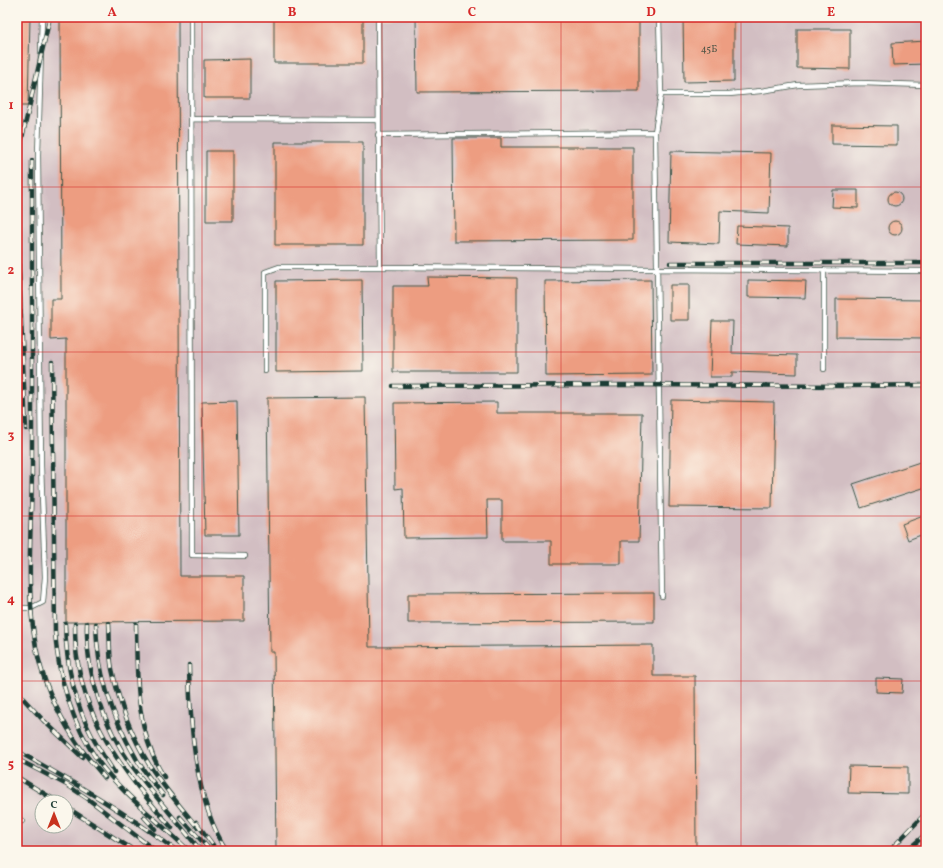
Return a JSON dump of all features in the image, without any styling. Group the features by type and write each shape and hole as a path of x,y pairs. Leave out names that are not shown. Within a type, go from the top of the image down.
{"lane":[{"path":"17,608 31,608 43,602 45,577 40,466 38,155 42,17"},
{"path":"192,17 192,555 246,556"},
{"path":"378,17 380,267"},
{"path":"659,17 661,94 655,132 662,596"},
{"path":"661,94 729,94 761,92 798,85 860,83 926,85"},
{"path":"192,119 378,120"},
{"path":"378,135 655,132"},
{"path":"265,371 265,272 279,267 926,271"},
{"path":"824,270 824,369"},
{"path":"17,818 22,821"}],"shaded area":[{"path":"17,17 926,17 926,851 17,851"}],"building":[{"path":"17,17 30,17 28,106 17,106"},
{"path":"60,17 178,17 180,576 244,576 244,621 66,622 66,339 51,340 51,299 61,299"},
{"path":"274,17 363,17 363,63 274,63"},
{"path":"416,17 639,17 639,91 417,92"},
{"path":"683,17 734,17 734,81 684,82"},
{"path":"797,29 850,29 850,69 797,68"},
{"path":"926,41 926,64 893,65 892,43"},
{"path":"250,59 250,98 204,98 204,60"},
{"path":"832,125 897,126 897,145 832,144"},
{"path":"453,138 501,138 501,147 633,147 633,240 454,241"},
{"path":"275,142 363,142 363,245 275,245"},
{"path":"206,151 233,151 233,221 206,221"},
{"path":"671,151 771,153 769,213 720,211 719,244 669,242"},
{"path":"833,190 858,190 858,208 832,207"},
{"path":"895,192 900,194 902,199 900,204 895,206 890,204 888,199 890,194"},
{"path":"895,221 900,223 902,228 900,233 895,235 890,233 888,228 890,223"},
{"path":"737,226 788,228 788,246 736,244"},
{"path":"427,277 517,278 517,372 393,372 393,286 428,286"},
{"path":"362,280 363,371 276,372 276,281"},
{"path":"651,280 652,375 546,376 545,281"},
{"path":"748,280 806,281 805,298 748,297"},
{"path":"670,285 689,285 689,320 670,320"},
{"path":"836,299 926,300 926,338 836,337"},
{"path":"712,321 733,321 732,353 797,355 797,374 732,372 732,377 710,377"},
{"path":"365,397 369,647 653,645 653,676 695,676 696,851 276,851 274,652 270,652 267,398"},
{"path":"671,400 774,402 772,508 669,507"},
{"path":"237,401 239,535 205,535 202,402"},
{"path":"497,402 497,413 642,413 639,541 621,541 621,564 551,564 551,541 502,541 502,500 487,500 488,537 404,538 403,488 395,489 394,403"},
{"path":"926,460 926,487 861,508 853,484"},
{"path":"926,515 926,533 908,540 902,524"},
{"path":"654,593 654,622 408,623 408,594"},
{"path":"876,678 903,679 902,693 876,692"},
{"path":"849,766 908,767 908,794 848,793"}],"railway":[{"path":"17,150 22,138 50,17"},
{"path":"32,161 32,465 30,579 33,625 42,672 56,707 78,745 105,778"},
{"path":"17,229 26,429"},
{"path":"670,263 926,263"},
{"path":"52,362 55,632 59,666 63,682 74,716 89,747 98,761 130,797 189,851"},
{"path":"393,386 926,385"},
{"path":"87,623 89,661 93,679 98,698 113,734 132,766 201,851"},
{"path":"109,623 112,669 122,707 132,732 143,755 155,774 197,827"},
{"path":"65,624 67,654 77,698 87,727 114,772"},
{"path":"75,624 76,653 83,687 101,731 126,772 172,828"},
{"path":"96,624 99,659 107,693 113,710 127,742 139,763 163,795"},
{"path":"136,624 138,683 143,722 148,741 164,777"},
{"path":"189,665 191,712 196,761 207,809 216,831 227,851"},
{"path":"17,692 43,720 82,757"},
{"path":"17,751 98,798 138,823 177,851"},
{"path":"17,759 67,785 88,799 156,851"},
{"path":"17,777 45,794"},
{"path":"74,812 135,851"},
{"path":"894,846 926,813"},
{"path":"144,817 155,829"},
{"path":"180,817 211,851"},
{"path":"196,822 213,845"},
{"path":"906,851 926,834"},
{"path":"919,851 926,845"}]}
